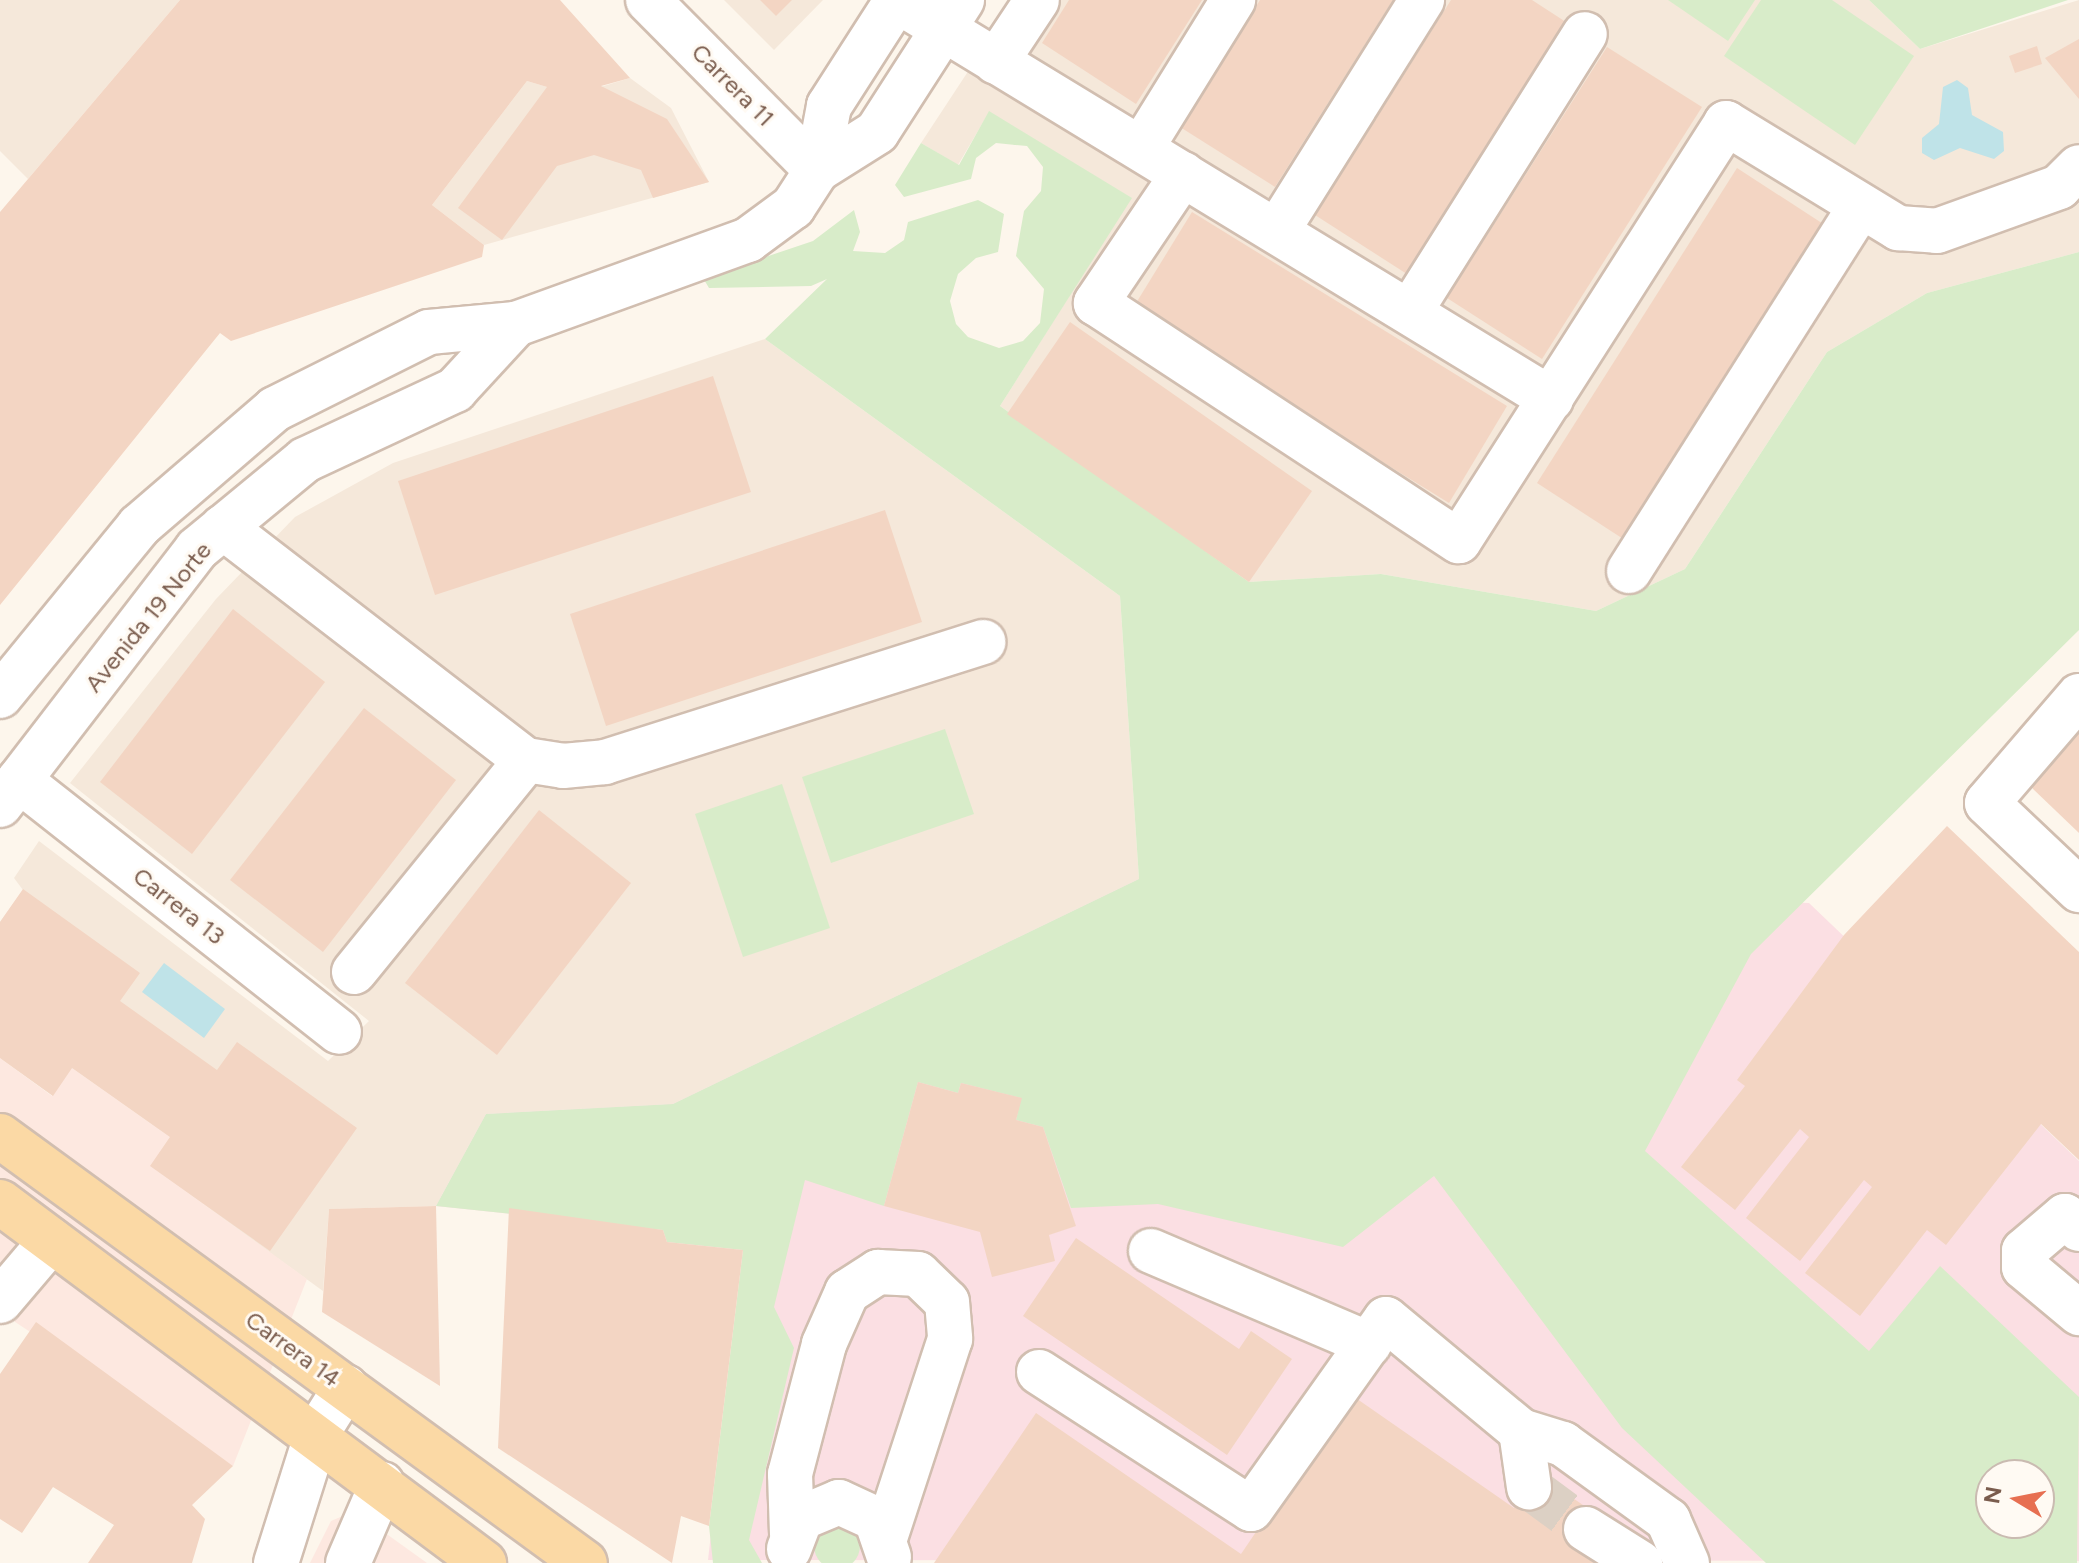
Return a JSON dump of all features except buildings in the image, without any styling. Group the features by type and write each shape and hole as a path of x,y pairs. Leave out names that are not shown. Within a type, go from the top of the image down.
{"main road":[{"name":"Carrera 14","path":"0,1136 585,1563"},
{"path":"0,1202 317,1433 382,1484 457,1555"}],"street":[{"name":"Carrera 11","path":"648,0 817,170"},
{"name":"Avenida 19 Norte","path":"0,696 139,526 275,409 429,332 516,324 748,240 793,207 817,170 829,106 897,0"},
{"path":"897,0 952,16 996,62 1411,310 1551,399"},
{"path":"996,62 1037,0"},
{"path":"1142,147 1233,0"},
{"path":"1277,231 1422,0"},
{"name":"Avenida 19 Norte","path":"817,170 877,132 952,16"},
{"path":"1411,310 1585,34"},
{"path":"1183,174 1096,303 1459,541 1726,123 1898,228 1937,231 2059,187 2079,167"},
{"path":"1629,571 1861,206"},
{"name":"Avenida 19 Norte","path":"10,792 197,549 305,460 455,390 516,324"},
{"path":"223,527 526,760 605,762 983,642"},
{"path":"2079,696 1987,803 2079,890"},
{"path":"354,972 526,760"},
{"name":"Carrera 13","path":"10,792 339,1032"},
{"path":"2079,1229 2065,1216 2024,1251 2024,1267 2079,1313"},
{"path":"0,1301 51,1241"},
{"path":"1151,1251 1369,1344"},
{"path":"791,1548 790,1474 824,1344 847,1292 878,1272 918,1274 947,1302 950,1339 887,1549"},
{"path":"1039,1372 1251,1509 1386,1319 1521,1431 1563,1444 1668,1520 1687,1563"},
{"path":"276,1563 317,1433 346,1387"},
{"path":"1521,1431 1529,1487"},
{"path":"348,1563 382,1484"},
{"path":"791,1548 818,1506 839,1502 859,1506 887,1549"},
{"path":"1586,1529 1640,1563"}],"shaded area":[{"path":"0,0 180,0 28,179 0,151"},
{"path":"724,0 823,0 774,50"},
{"path":"1015,0 1869,0 1920,49 2079,0 2079,252 1927,293 1827,352 1685,569 1596,611 1381,574 1249,582 1000,406 1131,198 989,112 958,165 921,143"},
{"path":"630,78 671,108 709,182 484,245 432,205 527,81 574,95"},
{"path":"765,339 1120,596 1139,879 673,1104 486,1114 436,1206 329,1209 323,1291 150,1166 169,1137 73,1068 53,1096 0,1058 0,922 23,890 14,878 39,841 328,1061 369,1021 70,783 216,599 295,517 393,463"},
{"path":"1139,879 1809,903 2079,1161 2079,1561 708,1560 743,1250 667,1242 663,1230 436,1206 486,1114 673,1104"},
{"path":"0,1058 52,1096 72,1068 170,1137 151,1166 307,1279 233,1466 0,1312"},
{"path":"345,1515 363,1517 427,1563 310,1563 331,1521"}],"green space":[{"path":"1668,0 1755,0 1728,41"},
{"path":"1761,0 1832,0 1914,56 1855,145 1724,56"},
{"path":"1869,0 2068,0 1920,49"},
{"path":"989,111 1132,198 1000,406 1249,582 1381,574 1596,611 1685,569 1827,352 1927,293 2079,252 2079,630 1751,954 1645,1151 1869,1351 1940,1266 2079,1397 2077,1563 1766,1563 1622,1428 1434,1176 1343,1247 1158,1204 1071,1208 1043,1127 1016,1120 1021,1098 961,1083 958,1093 918,1082 884,1206 805,1180 774,1307 794,1348 749,1540 762,1563 713,1563 709,1526 743,1250 667,1242 663,1230 436,1206 486,1114 673,1104 1139,879 1120,596 765,339 827,279 811,286 709,288 703,278 813,241 854,210 860,232 853,251 885,253 904,240 908,222 978,200 1004,214 998,252 976,258 958,274 950,301 956,324 968,337 999,348 1023,341 1040,323 1044,289 1016,256 1024,211 1041,191 1043,167 1027,146 996,143 976,158 971,179 904,197 895,185 921,143 959,165"},
{"path":"945,729 974,814 831,863 802,777"},
{"path":"782,784 830,928 743,957 695,814"},
{"path":"837,1523 853,1530 860,1546 853,1562 837,1569 821,1562 814,1546 821,1530"}],"water":[{"path":"1957,80 1968,88 1972,115 2003,132 2004,151 1994,159 1960,148 1934,160 1922,153 1922,138 1939,124 1943,87"},
{"path":"164,963 225,1009 204,1038 142,992"}],"tunnel":[{"path":"1529,1487 1586,1529"}]}
